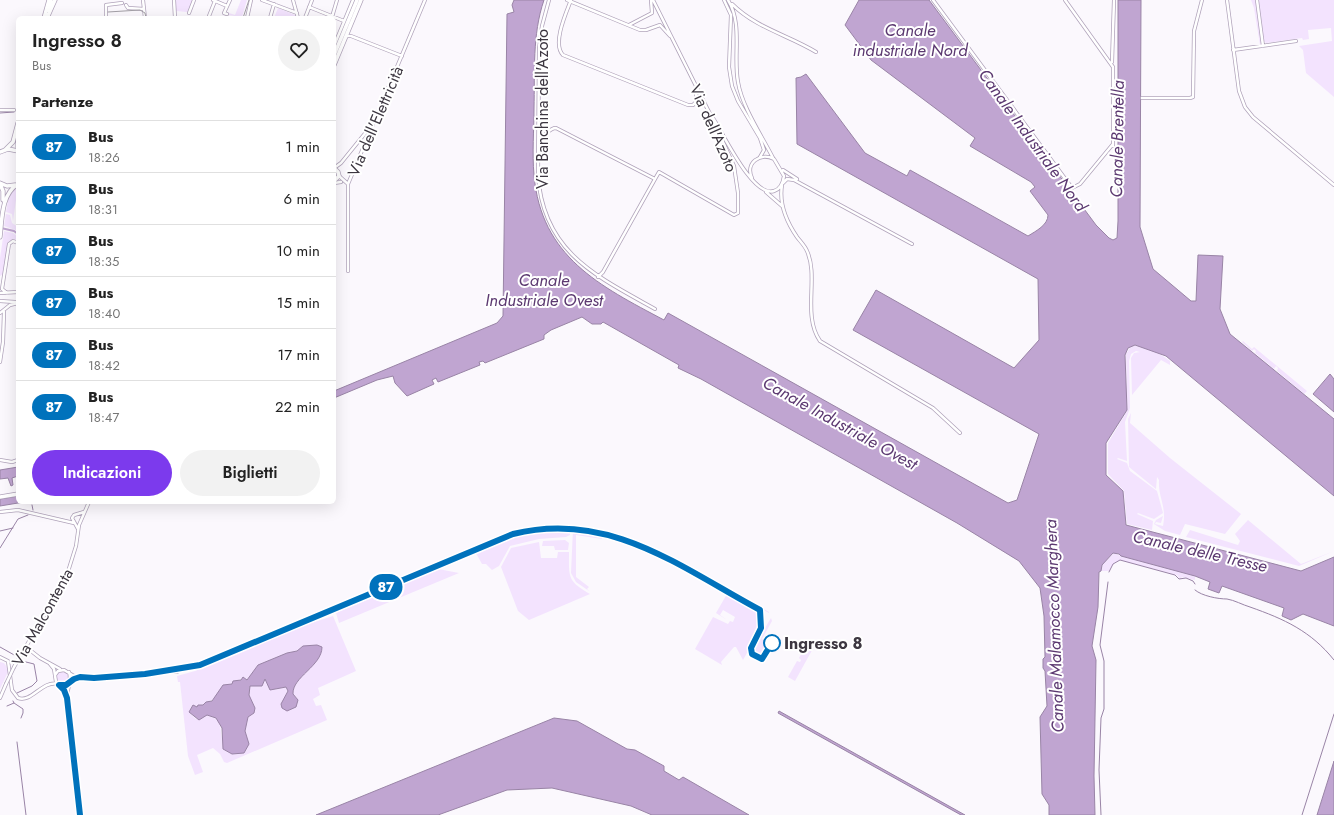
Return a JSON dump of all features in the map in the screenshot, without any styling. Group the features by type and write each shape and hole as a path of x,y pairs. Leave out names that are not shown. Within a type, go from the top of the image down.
{"main road":[{"path":"46,16 50,0"},
{"path":"47,16 55,0"},
{"path":"336,50 357,0"},
{"path":"336,60 361,0"},
{"path":"0,152 5,150 13,142 16,131"},
{"path":"5,150 16,151"},
{"path":"336,171 338,174 336,178"},
{"path":"0,183 10,186 16,184"},
{"path":"0,183 4,194 0,237"},
{"path":"1,222 6,197 10,190 16,186"},
{"path":"0,497 16,494"}],"street":[{"path":"143,0 145,16"},
{"path":"174,0 175,16"},
{"path":"189,13 194,0"},
{"path":"209,16 214,0 227,6"},
{"path":"227,14 224,13 230,0"},
{"path":"247,16 251,0"},
{"path":"262,0 297,13"},
{"path":"293,0 298,16"},
{"path":"306,16 312,0"},
{"path":"336,40 353,0"},
{"name":"Via dell'Elettricità","path":"348,271 348,184 425,0"},
{"name":"Via Banchina dell'Azoto","path":"549,0 542,26 539,49 539,185 549,221 556,234 573,257 598,278 655,309"},
{"path":"672,37 660,25 644,31 569,0 560,28 560,50 562,55 688,105 693,105 697,99 696,88"},
{"path":"629,25 652,13 652,0"},
{"name":"Via dell'Azoto","path":"652,0 710,114 736,174 738,214 734,215 659,172 655,178"},
{"path":"724,0 728,6 730,15 729,68 731,82 738,101 760,138 764,150 750,167 752,178"},
{"path":"933,0 1072,188 1086,179 1110,145 1113,145 1112,63 1114,0"},
{"path":"1065,0 1112,63"},
{"path":"1142,98 1193,97 1194,28 1202,0"},
{"path":"1228,0 1227,11 1238,91 1247,110 1334,185"},
{"path":"1257,0 1263,46"},
{"path":"729,1 732,6 736,24 736,70 739,88 774,159 781,168 800,182 912,244"},
{"path":"729,1 761,26 796,41 816,52"},
{"path":"332,16 336,2"},
{"path":"106,16 106,5 122,3"},
{"path":"269,16 274,4"},
{"path":"126,5 127,8 144,9"},
{"path":"309,7 330,16"},
{"path":"336,19 344,22"},
{"path":"345,37 351,36 402,56"},
{"path":"1233,50 1296,42"},
{"path":"0,110 14,110"},
{"path":"710,114 724,135 736,158 758,187 777,199 783,207"},
{"path":"336,167 341,163 374,121"},
{"path":"539,138 542,138 550,129 556,128 655,178 603,272 598,278"},
{"path":"758,158 767,156 774,159"},
{"path":"341,163 338,174 342,182"},
{"path":"781,168 784,176 781,198 783,207 793,231 808,252 814,333 820,341 932,408 960,432"},
{"path":"766,191 774,191 788,178 800,182"},
{"path":"336,181 348,184"},
{"path":"7,293 2,289 9,244 13,241 16,242"},
{"path":"1,293 16,292"},
{"path":"0,362 3,342 3,317 1,301 16,302"},
{"path":"2,312 10,305 16,303"},
{"path":"0,460 12,462 16,461"},
{"name":"Via Malcontenta","path":"0,698 22,652 66,578 81,520 88,504"},
{"path":"60,520 68,519 83,513 86,509"},
{"path":"0,512 18,510 74,524 81,520 75,515"},
{"path":"75,515 72,520 78,528 78,533"},
{"path":"26,647 37,657 80,677 94,678 177,671"},
{"path":"0,657 8,661 12,692 16,697 21,699 26,698 48,685 58,671 64,670"},
{"path":"50,664 54,668 55,681 64,690 67,698"},
{"path":"69,672 71,678 67,698 80,815"},
{"path":"48,685 65,686 69,682 80,677"}],"shaded area":[{"path":"176,0 193,0 187,12 176,11"},
{"path":"241,0 247,0 242,16 228,15 229,13 235,15"},
{"path":"1251,0 1256,0 1260,45 1254,8"},
{"path":"1258,0 1334,0 1334,97 1306,73 1303,50 1299,46 1332,41 1331,28 1308,30 1309,39 1303,40 1302,38 1266,43 1264,41"},
{"path":"278,8 296,16 275,16"},
{"path":"16,188 13,221 12,214 6,212 9,195"},
{"path":"6,214 10,215 12,223 16,226 16,230 4,226"},
{"path":"4,231 13,233 16,235 16,240 14,239 9,241 3,274 0,276 0,258"},
{"path":"1243,341 1252,349 1254,347 1307,391 1304,394 1277,371 1278,368 1276,366 1274,369 1255,353 1256,351 1254,349 1252,351 1242,342"},
{"path":"1131,346 1140,346 1157,352 1170,361 1170,365 1161,360 1132,395 1131,358 1134,353 1140,352 1136,351 1131,354 1129,361 1130,408 1125,422 1127,461 1117,459 1127,463 1130,471 1157,491 1163,513 1154,519 1138,513 1137,514 1153,521 1152,530 1127,524 1124,491 1108,474 1108,443 1127,411 1126,354"},
{"path":"1131,413 1130,423 1170,458 1241,514 1225,534 1185,524 1180,535 1165,531 1154,524 1156,520 1163,516 1161,523 1156,522 1155,524 1163,526 1164,519 1159,480 1157,477 1156,489 1129,467 1128,419"},
{"path":"1248,520 1301,564 1334,551 1299,566 1186,537 1190,530 1238,545 1240,541 1235,534"},
{"path":"570,529 570,535 566,537 539,539 510,546 499,566 492,570 486,564 482,564 477,555 473,552 482,546 519,534 547,530"},
{"path":"573,529 602,534 602,539 576,535 576,577 589,587 587,589 589,591 576,582 571,573"},
{"path":"565,540 569,543 568,550 555,550 554,546 542,546 543,541"},
{"path":"539,542 541,558 557,558 558,552 569,552 569,567 573,582 590,594 529,620 518,611 501,567 511,548"},
{"path":"1114,553 1195,576 1195,580 1182,577 1180,579 1177,575 1120,560 1114,563 1109,571 1101,571 1102,565"},
{"path":"433,568 459,573 339,623 336,613 386,592 408,579"},
{"path":"690,568 769,612 769,613 690,571"},
{"path":"727,594 757,610 760,620 760,630 743,660 736,647 734,647 721,662 722,665 695,649 713,617 728,624 730,621 733,622 735,617 723,610 720,615 727,620 716,613"},
{"path":"333,616 356,671 318,688 320,695 313,699 316,706 321,705 327,720 227,763 224,762 220,754 213,748 197,755 203,772 195,775 188,756 180,682 178,682 177,676 195,671 287,631","holes":["303,646 321,654 296,684 293,694 297,698 296,707 287,711 281,705 288,691 286,687 272,690 265,679 262,686 250,686 249,695 255,708 254,713 248,717 245,728 247,744 246,751 230,753 224,750 219,720 207,715 196,719 189,712 192,707 202,706 211,701 218,694 223,685 232,684 244,677 247,680 258,665 287,653 297,651"]},
{"path":"771,618 772,621 762,639 769,645 762,658 755,654 753,648"},
{"path":"811,640 816,643 795,681 788,677 797,661 800,662 801,660 799,658 808,641"},
{"path":"0,662 4,663 9,670 0,689"},
{"path":"63,671 68,673 70,678 68,683 63,685 58,683 56,678 58,673"}],"water":[{"path":"514,0 544,0 540,13 535,54 533,150 534,175 539,203 548,227 561,248 578,266 618,295 664,320 668,313 1008,503 1017,500 1039,434 853,330 876,290 1014,368 1039,340 1038,279 797,144 796,78 806,74 865,153 907,176 910,170 1028,236 1044,225 1048,215 1030,191 1035,187 1031,182 970,146 975,138 871,60 845,25 859,0 929,0 1096,225 1113,240 1117,238 1118,221 1118,0 1141,0 1140,227 1153,269 1191,301 1196,301 1198,255 1223,256 1220,309 1230,334 1334,419 1334,496 1166,356 1135,345 1128,348 1125,355 1127,410 1106,443 1106,475 1123,491 1126,525 1301,571 1334,557 1334,626 1303,614 1291,620 1282,616 1284,608 1222,586 1219,593 1208,589 1210,582 1195,576 1113,553 1102,565 1101,571 1099,572 1098,607 1092,646 1096,660 1094,776 1095,815 1049,815 1049,805 1042,794 1040,717 1047,706 1045,671 1043,668 1043,659 1045,657 1044,616 1040,588 1019,561 957,523 701,379 678,368 679,365 603,322 601,324 592,324 582,317 551,330 544,335 544,339 485,363 483,361 479,362 480,365 438,382 436,378 432,380 434,384 407,396 395,383 393,376 377,380 336,397 336,390 497,323 503,316 507,14 514,12 512,5"},
{"path":"1330,374 1334,379 1334,412 1313,394"},
{"path":"16,467 16,477 12,478 13,485 11,486 8,478 0,479 0,470"},
{"path":"16,496 16,503 0,506 0,499"},
{"path":"317,645 322,647 321,654 313,666 297,682 294,688 293,694 298,700 296,707 287,711 282,708 281,704 288,691 286,687 270,690 265,679 262,686 250,686 249,695 255,708 254,713 248,717 245,731 249,744 244,753 232,754 223,749 222,728 216,718 207,715 199,720 189,712 193,705 197,707 198,705 203,705 206,702 212,701 223,685 232,684 233,681 241,680 243,677 247,680 258,665 287,653 297,651 303,646"},
{"path":"779,711 965,815 961,815 778,713"},
{"path":"554,718 577,721 627,749 635,750 664,766 664,771 679,780 683,777 749,815 652,815 631,806 552,788 507,790 438,815 316,815"},
{"path":"1334,761 1334,815 1317,815"}],"waterway":[{"path":"0,113 14,112"},
{"path":"1,228 16,232"},
{"path":"32,505 33,510"},
{"path":"0,548 18,519 28,515"},
{"path":"0,531 13,528"},
{"path":"1109,572 1113,564 1120,560 1175,575 1179,579 1186,578 1193,581 1195,584"},
{"path":"1101,815 1099,770 1101,718 1104,709 1104,661 1100,645 1108,582"},
{"path":"1195,590 1210,597 1233,600 1285,621 1316,641 1334,660"},
{"path":"0,647 16,656"},
{"path":"17,693 32,686 37,681 34,664 22,661"},
{"path":"7,706 14,703 13,701"},
{"path":"14,703 23,709 21,718"},
{"path":"1302,815 1334,714"},
{"path":"17,742 26,815"}],"tram line":[{"path":"244,16 249,0"},
{"path":"108,12 140,10 145,13 146,16"}],"bus line":[{"name":"87","path":"80,815 67,698 63,688 59,685 66,685 72,680 80,677 94,678 145,674 186,669 200,665 493,541 527,530 559,528 582,529 612,535 643,546 760,610 761,628 751,648 752,654 762,660 772,643"}],"place":[{"name":"Ingresso 8","path":"772,643"}],"water label":[{"name":"Canale industriale Nord","path":"910,40"},
{"name":"Canale Brentella","path":"1117,139"},
{"name":"Canale Industriale Nord","path":"1033,140"},
{"name":"Canale Industriale Ovest","path":"544,290"},
{"name":"Canale Industriale Ovest","path":"840,423"},
{"name":"Canale delle Tresse","path":"1200,551"},
{"name":"Canale Malamocco Marghera","path":"1054,626"}]}
